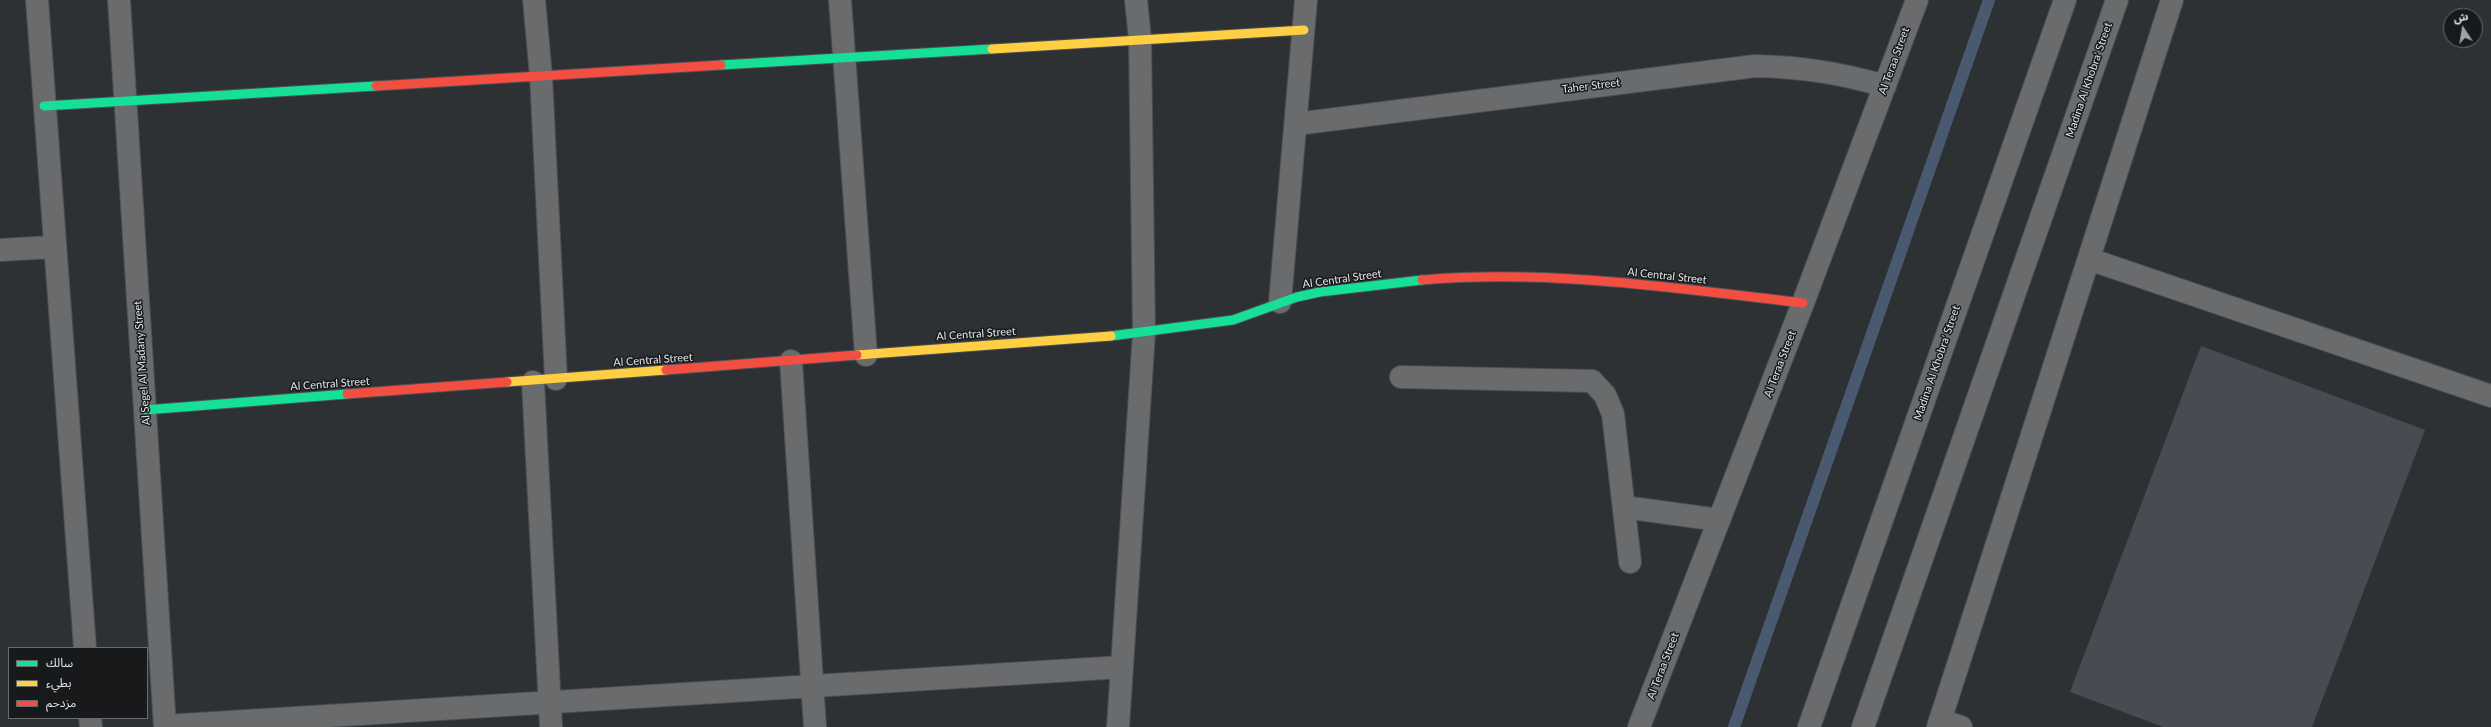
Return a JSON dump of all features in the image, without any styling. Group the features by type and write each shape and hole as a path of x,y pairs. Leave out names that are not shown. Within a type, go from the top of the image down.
{"street":[{"path":"37,0 53,247 85,647"},
{"name":"Al Segel Al Madany Street","path":"119,0 165,726"},
{"path":"534,0 542,76 556,379"},
{"path":"840,0 866,355"},
{"path":"1118,727 1144,333 1140,40 1136,0"},
{"path":"1280,302 1306,0"},
{"name":"Al Teraa Street","path":"1639,727 1803,303 1917,0"},
{"name":"Madina Al Khobra' Street","path":"1809,727 2065,0"},
{"name":"Madina Al Khobra' Street","path":"1862,727 2117,0"},
{"path":"1961,727 1939,723 2172,0"},
{"path":"44,106 1304,30"},
{"name":"Taher Street","path":"1296,124 1755,66 1800,67 1843,74 1885,86"},
{"path":"0,250 53,247"},
{"path":"2089,259 2491,396"},
{"name":"Al Central Street","path":"145,410 533,382 1144,333 1232,320 1280,302 1320,292 1472,277 1561,278 1672,287 1803,303"},
{"path":"792,361 815,727"},
{"path":"1401,377 1592,381 1605,395 1613,414 1630,562"},
{"path":"533,382 552,727"},
{"path":"1624,507 1719,520"},
{"path":"165,726 1122,667"}],"building":[{"path":"2201,346 2425,430 2312,727 2163,727 2070,692"}],"waterway":[{"path":"1734,727 1989,0"}],"traffic: fast":[{"path":"721,65 992,49"},
{"path":"44,106 376,86"},
{"path":"1111,336 1233,320 1297,297 1320,292 1422,280"},
{"path":"145,410 347,394"}],"traffic: slow":[{"path":"992,49 1304,30"},
{"path":"857,355 1111,336"},
{"path":"507,382 666,370"}],"traffic: jam":[{"path":"376,86 721,65"},
{"path":"1422,280 1469,277 1565,278 1660,286 1803,303"},
{"path":"666,370 857,355"},
{"path":"347,394 507,382"}]}
